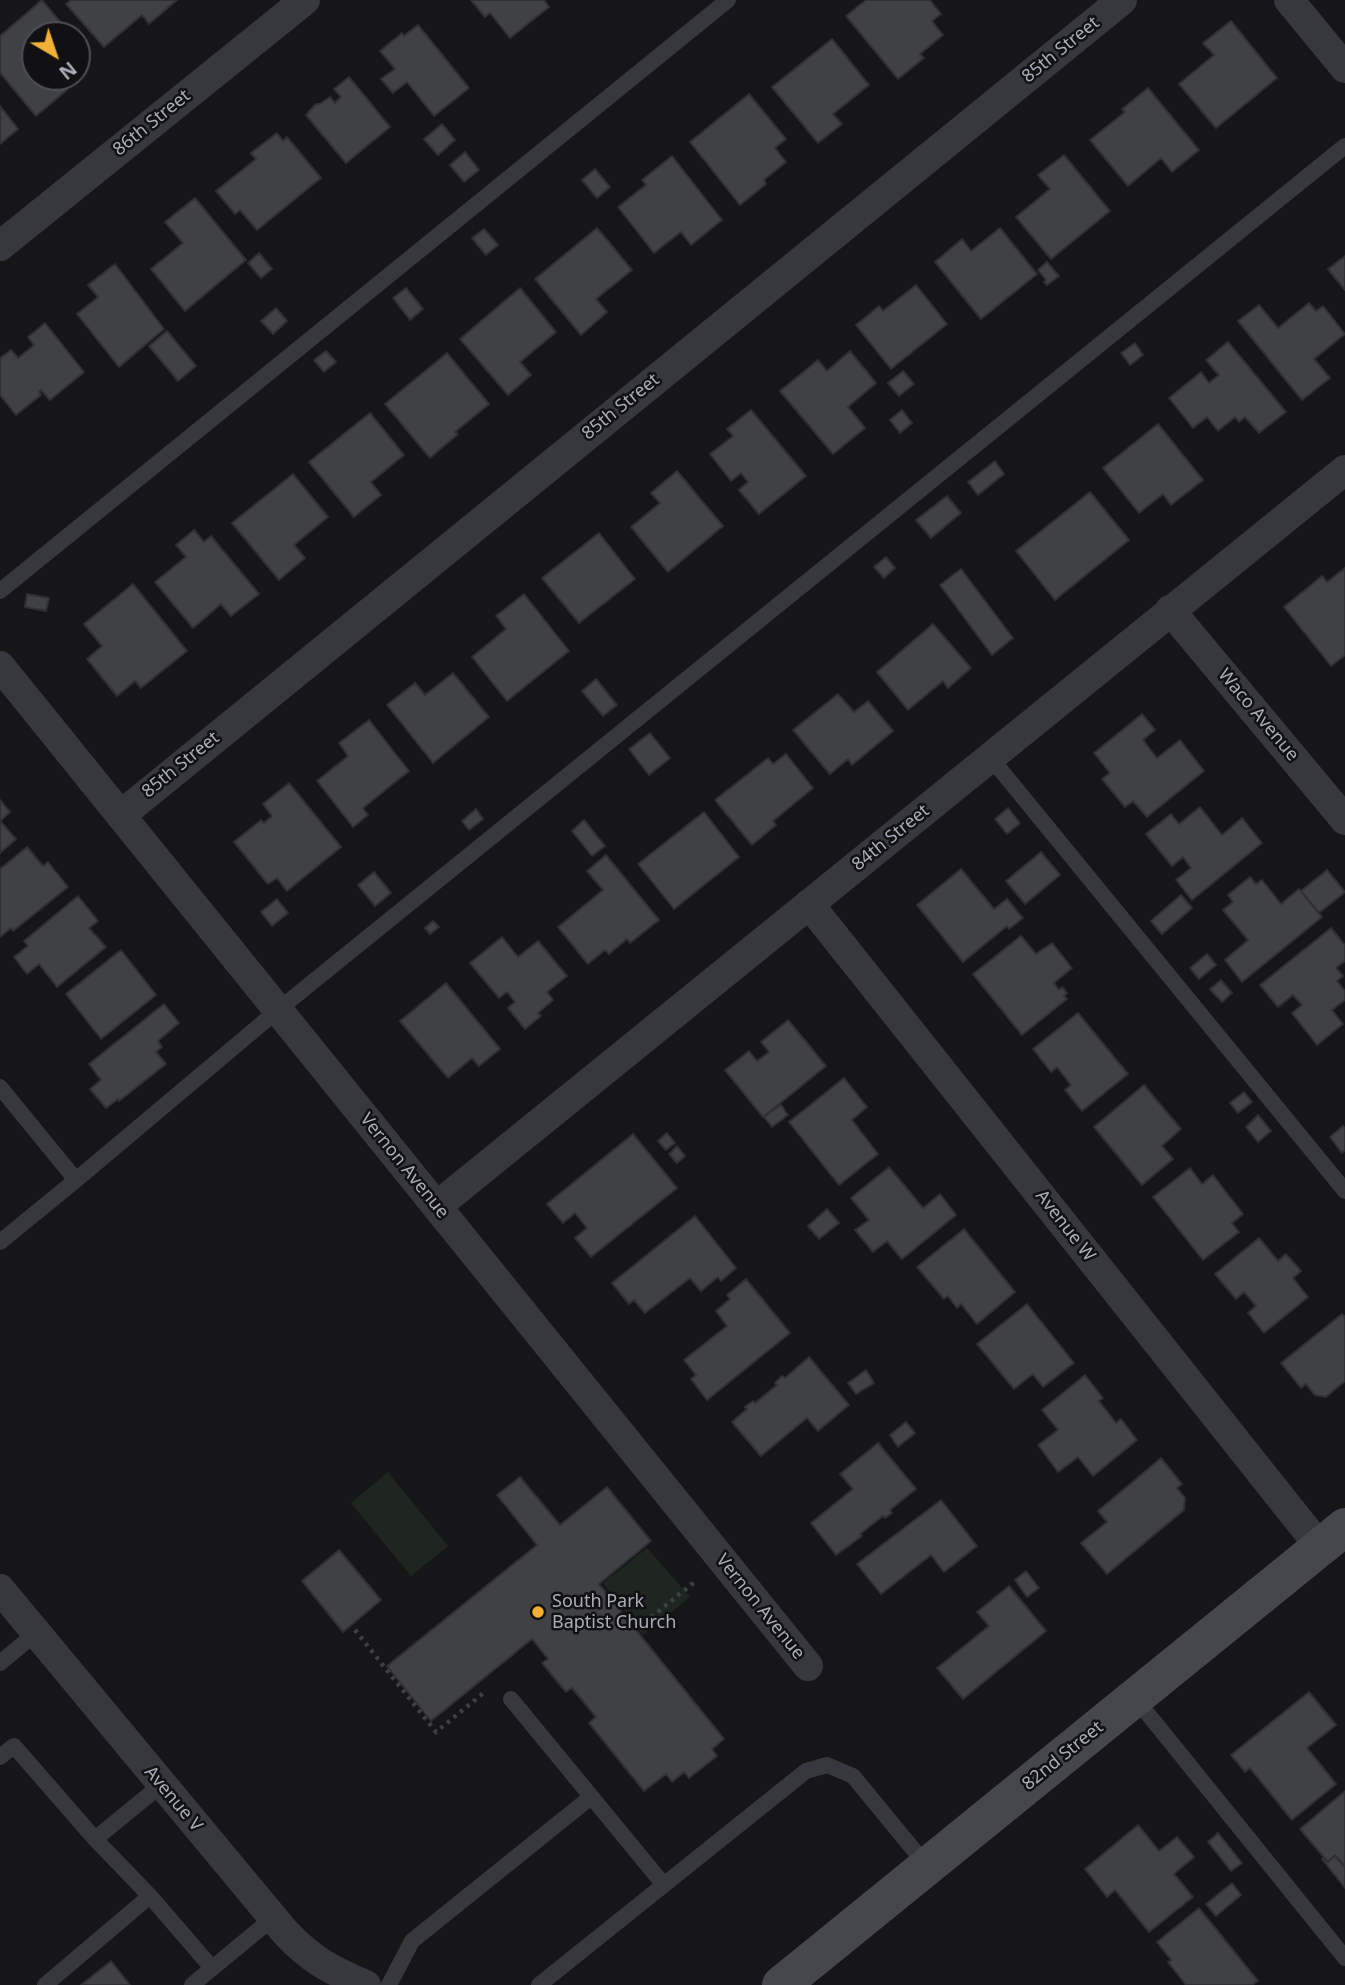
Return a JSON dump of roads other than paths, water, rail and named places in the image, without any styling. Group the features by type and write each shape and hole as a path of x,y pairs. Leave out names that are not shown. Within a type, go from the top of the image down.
{"main road":[{"name":"82nd Street","path":"781,1985 1333,1537"}],"street":[{"name":"86th Street","path":"0,247 305,0"},
{"name":"85th Street","path":"121,815 1122,0"},
{"path":"1289,0 1345,68"},
{"name":"84th Street","path":"437,1206 1345,470"},
{"name":"Waco Avenue","path":"1170,610 1345,820"},
{"name":"Vernon Avenue","path":"0,666 808,1666"},
{"name":"Avenue W","path":"809,904 1333,1537"},
{"name":"Avenue V","path":"0,1589 161,1785 305,1953 340,1974 366,1985"}],"lane":[{"path":"0,591 728,0"},
{"path":"0,1242 278,1010 1345,146"},
{"path":"990,757 1345,1191"},
{"path":"0,1087 76,1181"},
{"path":"0,1663 36,1633"},
{"path":"1135,1698 1345,1958"},
{"path":"511,1699 664,1885"},
{"path":"0,1757 14,1746 212,1968"},
{"path":"539,1985 806,1771 827,1765 853,1776 927,1866"},
{"path":"95,1839 161,1785"},
{"path":"390,1985 412,1941 591,1797"},
{"path":"45,1985 150,1896"},
{"path":"192,1985 273,1918"}],"place":[{"name":"South Park Baptist Church","path":"538,1612"}]}
